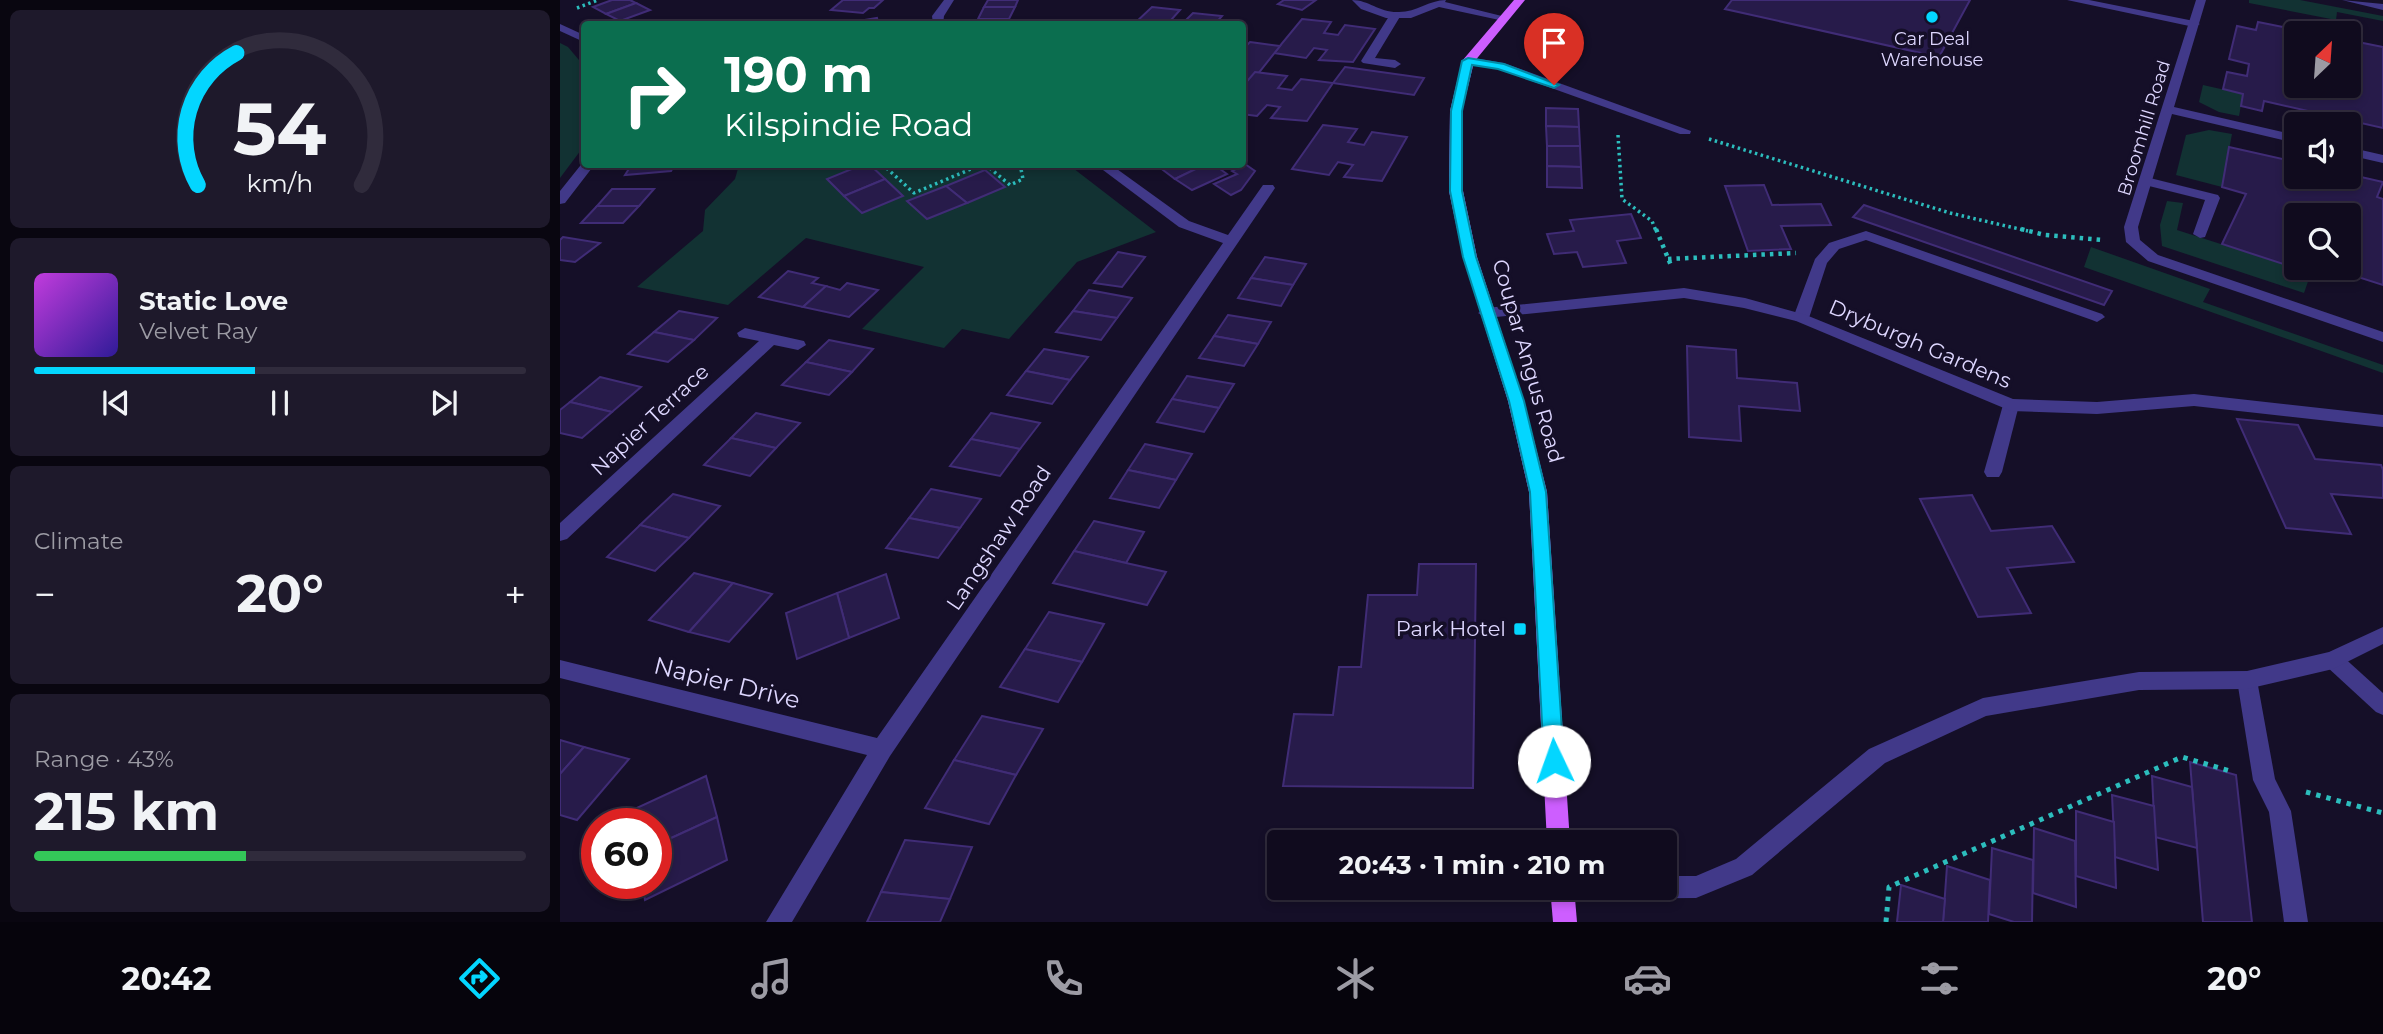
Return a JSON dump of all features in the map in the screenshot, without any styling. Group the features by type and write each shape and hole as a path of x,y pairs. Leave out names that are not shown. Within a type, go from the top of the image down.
{"main road":[{"name":"Coupar Angus Road","path":"1520,0 1468,61 1456,111 1456,191 1470,257 1486,313 1517,401 1538,492 1558,830"},
{"path":"1563,900 1565,922"}],"street":[{"path":"938,21 938,16 948,0"},
{"path":"1357,0 1369,10 1395,15 1420,12 1440,2 1504,18"},
{"path":"2072,0 2194,24"},
{"name":"Broomhill Road","path":"2133,242 2131,227 2201,0"},
{"path":"2347,0 2383,7"},
{"path":"1395,15 1367,61 1395,64"},
{"path":"560,27 581,38"},
{"path":"1468,61 1500,66 1685,131"},
{"path":"2169,110 2284,136"},
{"path":"2361,154 2383,159"},
{"path":"560,200 586,168"},
{"path":"1107,168 1184,224 1230,242"},
{"path":"2146,181 2213,198 2200,234"},
{"name":"Langshaw Road","path":"778,922 882,749 1268,188"},
{"path":"1801,318 1820,262 1834,246 1866,235 2098,317"},
{"path":"2133,242 2152,258 2383,337"},
{"name":"Dryburgh Gardens","path":"1486,313 1684,293 1745,303 1801,318 2011,405 2097,408 2194,400 2383,421"},
{"path":"745,333 798,345"},
{"name":"Napier Terrace","path":"560,534 771,339"},
{"path":"1993,471 2011,405"},
{"path":"1677,887 1696,887 1744,867 1877,756 1983,707 2139,681 2247,680 2333,660 2383,635"},
{"path":"2333,660 2383,706"},
{"name":"Napier Drive","path":"560,669 882,749"},
{"path":"2247,680 2264,780 2280,811 2295,922"}],"path":[{"path":"1615,106 1622,198 1652,220 1684,293"},
{"path":"1685,131 1950,213 2045,235 2133,242"},
{"path":"887,168 914,192 974,168"},
{"path":"989,168 1010,185 1023,179 1021,168"},
{"path":"1668,258 1794,252 1820,262"},
{"path":"1886,922 1889,887 2182,757 2383,813"}],"green space":[{"path":"2249,0 2300,0 2383,16 2383,21 2337,12 2336,20 2249,3"},
{"path":"560,43 568,47 581,62 581,150 560,178"},
{"path":"2203,85 2243,94 2239,116 2219,112 2199,102"},
{"path":"2209,130 2232,134 2222,187 2176,175 2186,135"},
{"path":"738,168 1073,168 1156,232 1077,262 1009,339 962,329 944,348 862,329 924,267 806,238 728,305 637,287 703,231 705,210 735,179"},
{"path":"2167,201 2183,203 2177,230 2284,264 2284,280 2309,280 2304,293 2162,246 2160,225"},
{"path":"2091,247 2210,289 2203,302 2383,365 2383,373 2084,267"}],"building":[{"path":"612,0 630,0 636,3 606,14 593,7"},
{"path":"843,0 883,0 863,13 831,10"},
{"path":"988,0 1018,0 1015,7 984,7"},
{"path":"1284,0 1316,0 1302,10 1278,4"},
{"path":"1732,0 1970,0 1939,57 1725,9"},
{"path":"636,3 650,10 620,21 606,14"},
{"path":"984,7 1015,7 1009,19 978,19"},
{"path":"1152,7 1180,10 1171,20 1178,21 1137,21"},
{"path":"1193,13 1222,16 1218,21 1185,21"},
{"path":"1302,19 1331,22 1324,33 1338,35 1345,25 1375,29 1353,62 1319,60 1327,50 1314,48 1306,58 1274,53"},
{"path":"2258,22 2284,27 2284,98 2361,98 2361,43 2383,47 2383,128 2361,123 2361,112 2312,112 2264,101 2262,111 2241,106 2243,94 2223,89 2227,72 2247,76 2249,64 2229,59 2237,26 2256,30"},
{"path":"1250,42 1280,46 1253,80 1246,80 1246,46"},
{"path":"1345,67 1424,78 1414,95 1333,83"},
{"path":"1255,72 1287,76 1278,88 1292,90 1301,79 1333,83 1307,121 1271,118 1280,107 1267,105 1257,116 1246,115 1246,82"},
{"path":"1546,108 1578,109 1579,127 1546,126"},
{"path":"1323,125 1357,129 1348,142 1364,145 1372,132 1407,137 1382,181 1344,177 1353,165 1338,162 1329,175 1292,169"},
{"path":"1546,126 1579,127 1580,146 1547,146"},
{"path":"1547,146 1580,146 1581,167 1547,166"},
{"path":"2229,147 2284,159 2284,189 2361,189 2361,177 2383,182 2377,197 2383,199 2383,285 2361,278 2361,203 2284,203 2284,264 2222,244 2246,194 2222,187"},
{"path":"1246,165 1255,171 1241,190 1231,195 1214,184 1237,174 1232,171 1246,168"},
{"path":"1547,166 1581,167 1582,188 1547,187"},
{"path":"629,168 673,168 671,171 625,175"},
{"path":"854,168 873,168 885,179 844,196 827,179"},
{"path":"1160,168 1198,168 1175,179"},
{"path":"1198,168 1219,168 1227,174 1192,190 1175,179"},
{"path":"985,170 1005,187 967,203 946,186"},
{"path":"885,179 903,196 862,213 844,196"},
{"path":"1764,185 1772,205 1821,204 1831,225 1781,226 1791,249 1748,251 1725,186"},
{"path":"946,186 967,203 927,219 907,201"},
{"path":"612,189 654,189 639,206 597,206"},
{"path":"1864,205 2112,291 2104,305 1853,217"},
{"path":"597,206 639,206 623,223 581,223"},
{"path":"1631,214 1641,238 1617,241 1626,263 1583,267 1577,252 1554,254 1547,234 1574,231 1570,220"},
{"path":"563,237 600,243 575,262 560,260 560,240"},
{"path":"1118,252 1145,257 1122,287 1094,283"},
{"path":"1265,257 1306,264 1293,285 1251,278"},
{"path":"788,271 818,278 812,283 826,286 803,307 759,297"},
{"path":"1251,278 1293,285 1281,306 1238,298"},
{"path":"847,283 878,290 849,317 803,307 826,286 840,290"},
{"path":"1089,290 1132,298 1117,318 1073,311"},
{"path":"679,311 717,318 694,340 654,332"},
{"path":"1073,311 1117,318 1101,340 1056,332"},
{"path":"1228,315 1271,322 1258,344 1214,336"},
{"path":"654,332 694,340 668,362 628,354"},
{"path":"1214,336 1258,344 1244,366 1199,358"},
{"path":"829,340 873,349 852,372 806,362"},
{"path":"1687,346 1736,350 1737,378 1797,383 1800,411 1739,406 1741,441 1689,437"},
{"path":"1044,349 1088,357 1070,380 1026,371"},
{"path":"806,362 852,372 829,395 782,385"},
{"path":"1026,371 1070,380 1052,404 1007,395"},
{"path":"1187,376 1234,384 1219,408 1172,399"},
{"path":"600,377 641,387 612,412 570,402"},
{"path":"1172,399 1219,408 1204,432 1157,422"},
{"path":"570,402 612,412 582,438 560,433 560,410"},
{"path":"756,413 800,423 776,448 731,438"},
{"path":"991,413 1040,423 1020,449 971,439"},
{"path":"2237,419 2298,425 2315,459 2381,465 2383,498 2331,494 2351,534 2286,528"},
{"path":"731,438 776,448 750,476 704,465"},
{"path":"971,439 1020,449 1000,476 950,466"},
{"path":"1145,444 1192,454 1176,480 1128,470"},
{"path":"1128,470 1176,480 1159,508 1110,498"},
{"path":"931,489 981,499 960,528 909,518"},
{"path":"673,494 720,506 689,538 640,525"},
{"path":"1972,495 1991,531 2052,526 2074,562 2007,568 2031,613 1978,617 1920,499"},
{"path":"909,518 960,528 938,558 886,548"},
{"path":"1094,521 1144,532 1126,563 1074,551"},
{"path":"640,525 689,538 655,571 607,557"},
{"path":"1074,551 1166,572 1147,605 1053,583"},
{"path":"1419,564 1476,564 1473,788 1283,786 1294,714 1333,715 1339,667 1361,667 1368,595 1417,595"},
{"path":"694,573 733,583 689,632 649,620"},
{"path":"886,574 899,618 849,638 837,593"},
{"path":"733,583 772,594 729,642 689,632"},
{"path":"837,593 849,638 797,659 786,613"},
{"path":"1049,612 1104,624 1082,662 1025,649"},
{"path":"1025,649 1082,662 1058,702 1000,687"},
{"path":"982,716 1043,729 1016,775 954,760"},
{"path":"560,740 584,747 560,774"},
{"path":"584,747 629,759 587,808 581,808 581,815 577,820 560,815 560,774"},
{"path":"954,760 1016,775 989,824 925,808"},
{"path":"2190,762 2236,775 2252,922 2203,922"},
{"path":"706,776 717,817 672,838 672,808 637,808"},
{"path":"2152,776 2192,787 2197,848 2155,837"},
{"path":"2112,795 2154,806 2158,870 2115,857"},
{"path":"2076,811 2114,822 2116,888 2076,876"},
{"path":"717,817 727,860 672,887 672,838"},
{"path":"2034,828 2075,841 2076,907 2033,893"},
{"path":"905,840 972,847 950,899 881,892"},
{"path":"1992,848 2033,860 2032,922 2014,922 1989,914"},
{"path":"1947,866 1990,880 1988,922 1943,922"},
{"path":"1901,885 1945,899 1943,922 1897,922"},
{"path":"881,892 950,899 940,922 867,922"}],"place":[{"name":"Car Deal Warehouse","path":"1932,17"},
{"name":"Park Hotel","path":"1520,629"}],"route":[{"path":"1554,85 1500,66 1468,61 1456,111 1456,191 1470,257 1486,313 1517,401 1538,492 1554,761"}]}
